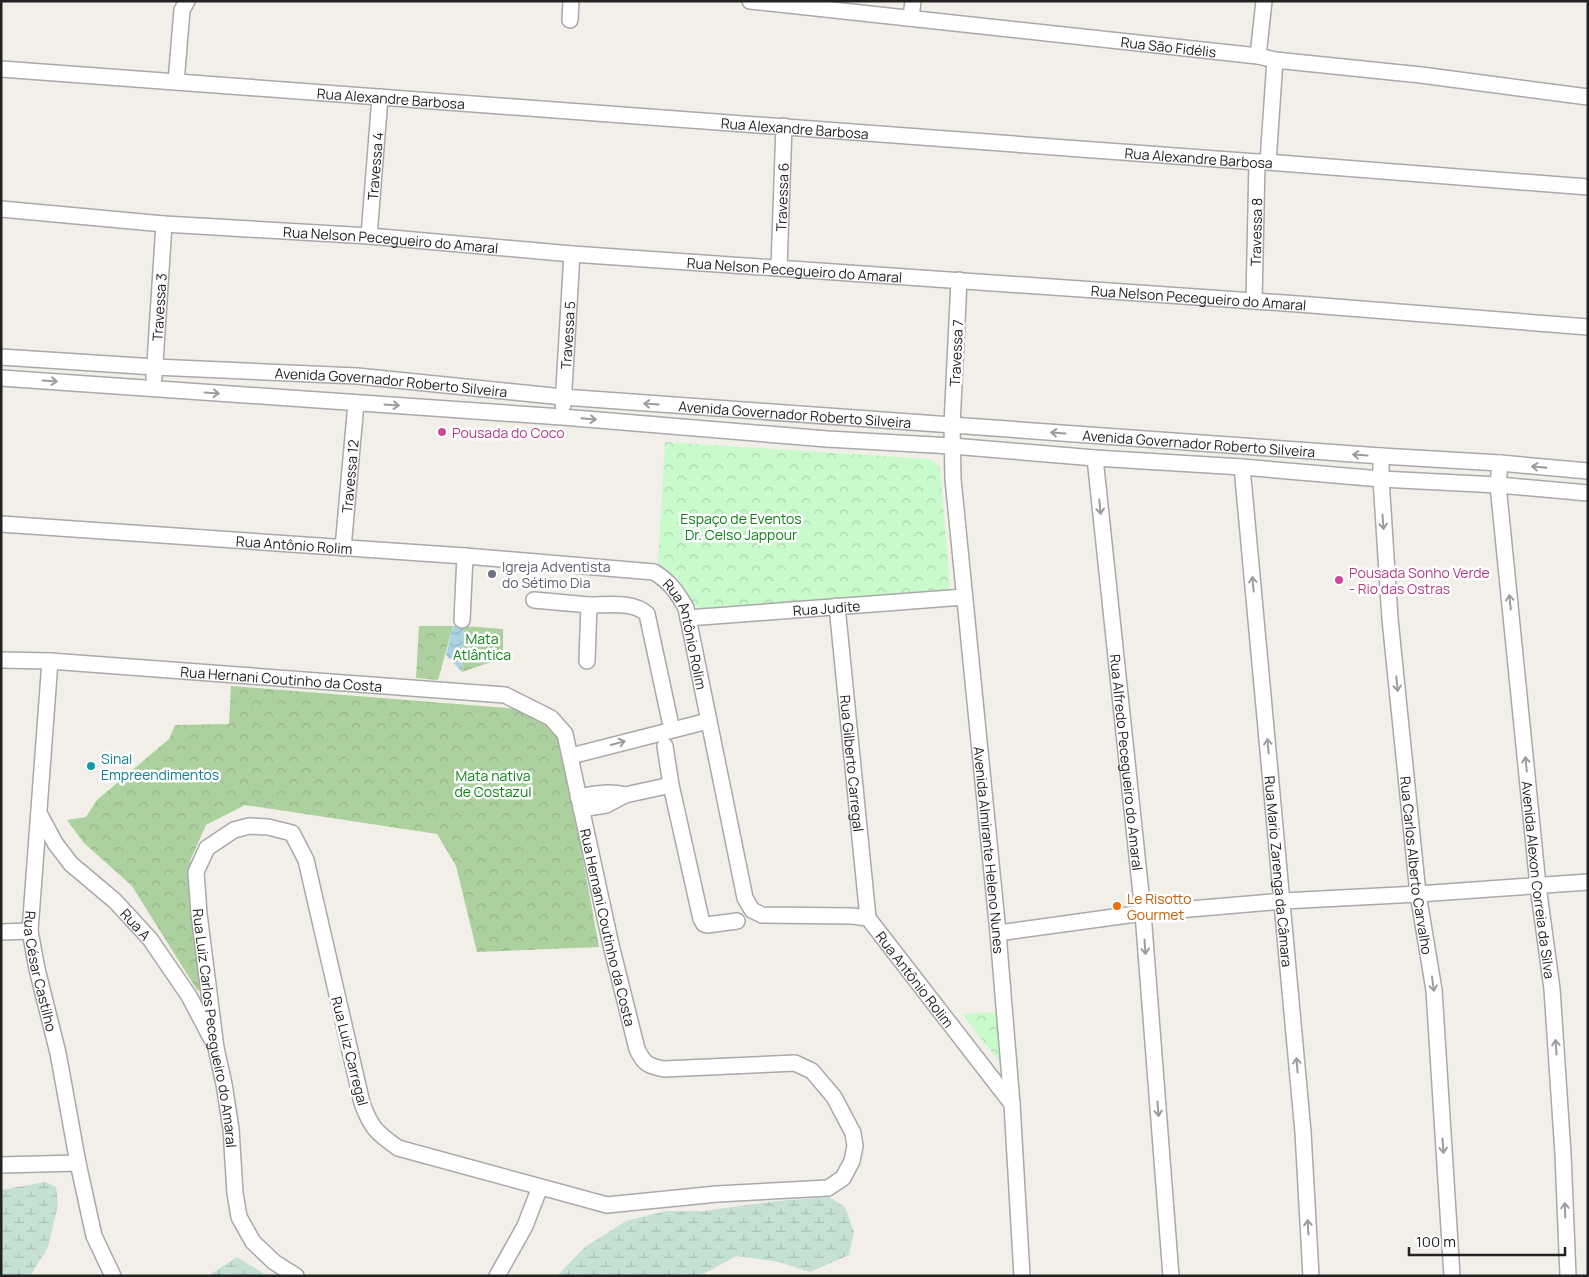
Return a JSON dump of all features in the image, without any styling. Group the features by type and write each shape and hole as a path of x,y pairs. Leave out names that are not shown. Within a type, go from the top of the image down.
{"street":[{"path":"176,82 182,10 187,1"},
{"path":"570,20 571,1"},
{"name":"Rua São Fidélis","path":"750,1 1258,56 1275,60 1588,97"},
{"path":"911,18 913,1"},
{"path":"1258,56 1264,1"},
{"name":"Travessa 8","path":"1254,302 1263,162 1275,60"},
{"name":"Rua Alexandre Barbosa","path":"1,68 1588,187"},
{"name":"Travessa 4","path":"369,236 380,97"},
{"name":"Travessa 6","path":"780,267 784,126"},
{"name":"Rua Nelson Pecegueiro do Amaral","path":"1,209 164,224 369,236 572,254 780,267 1588,327"},
{"name":"Travessa 3","path":"154,389 164,224"},
{"name":"Travessa 5","path":"562,417 572,254"},
{"name":"Travessa 7","path":"952,425 959,280"},
{"name":"Avenida Governador Roberto Silveira","path":"1,357 155,367 357,376 564,397 1500,463 1588,471"},
{"name":"Avenida Governador Roberto Silveira","path":"1,378 562,417 827,439 952,446 1588,493"},
{"name":"Travessa 12","path":"343,548 356,403"},
{"name":"Avenida Almirante Heleno Nunes","path":"952,425 964,597 998,933 1012,1104 1022,1276"},
{"name":"Rua Carlos Alberto Carvalho","path":"1381,456 1390,619 1418,894 1434,990 1452,1276"},
{"name":"Rua Alfredo Pecegueiro do Amaral","path":"1095,458 1143,913 1171,1276"},
{"name":"Avenida Alexon Correia da Silva","path":"1500,463 1498,485 1538,886 1552,989 1563,1154 1568,1276"},
{"name":"Rua Mario Zarenga da Câmara","path":"1242,467 1303,1132 1311,1276"},
{"name":"Rua Antônio Rolim","path":"1,524 464,556 654,572 677,591 686,608 745,898 752,910 762,915 852,916 868,918 1012,1104"},
{"path":"462,620 464,556"},
{"name":"Rua Judite","path":"688,618 964,597"},
{"path":"534,600 589,605 633,606 647,614 670,721"},
{"path":"587,661 589,605"},
{"name":"Rua Gilberto Carregal","path":"837,606 868,918"},
{"name":"Rua Hernani Coutinho da Costa","path":"1,660 50,661 505,695 551,718 565,734 571,756 579,803 611,945 637,1049 642,1059 649,1066 664,1069 795,1063 812,1071 834,1097 853,1132 855,1146 852,1161 843,1178 828,1188 717,1194 607,1205 508,1178"},
{"name":"Rua César Castilho","path":"50,661 30,932 37,969 58,1053 78,1163 94,1236 113,1276"},
{"path":"571,756 708,721"},
{"path":"665,746 671,785 701,919 707,925 737,921"},
{"path":"579,803 606,806 626,795 671,785"},
{"name":"Rua A","path":"39,813 55,843 71,864 114,901 150,939 189,996 216,1048"},
{"name":"Rua Luiz Carlos Pecegueiro do Amaral","path":"292,833 268,827 249,826 234,830 207,848 196,872 199,914 216,1048 231,1129 235,1193 239,1217 253,1242 274,1262 296,1276"},
{"name":"Rua Luiz Carregal","path":"292,833 306,860 350,1054 362,1103 368,1119 378,1134 398,1148 508,1178"},
{"path":"998,933 1143,913 1283,901 1588,882"},
{"path":"1,932 30,932"},
{"path":"1,1165 78,1163"},
{"path":"497,1276 525,1226 540,1187"}],"green space":[{"name":"Espaço de Eventos Dr. Celso Jappour","path":"665,442 929,459 940,467 950,589 703,609 694,605 677,577 658,564"},
{"name":"Mata Atlântica","path":"419,626 453,626 438,680 416,678"},
{"name":"Mata Atlântica","path":"464,626 503,629 503,658 462,672"},
{"name":"Mata nativa de Costazul","path":"231,686 521,709 544,722 558,737 564,755 599,947 477,952 456,866 437,834 245,805 206,825 190,861 204,992 197,990 132,886 84,843 67,820 86,817 97,800 169,739 175,725 229,724"},
{"path":"999,1012 1005,1069 962,1014"},
{"path":"45,1182 56,1187 58,1204 48,1247 30,1276 1,1276 1,1190"},
{"path":"829,1197 845,1207 854,1232 849,1255 810,1272 779,1262 737,1256 699,1276 557,1276 585,1247 626,1221 666,1211 703,1211 777,1201"},
{"path":"237,1257 268,1276 208,1276"}],"water":[{"path":"453,626 464,626 462,672 446,655"}],"place":[{"name":"Pousada do Coco","path":"442,432"},
{"name":"Igreja Adventista do Sétimo Dia","path":"492,574"},
{"name":"Pousada Sonho Verde - Rio das Ostras","path":"1339,580"},
{"name":"Sinal Empreendimentos","path":"91,766"},
{"name":"Le Risotto Gourmet","path":"1117,906"}]}
